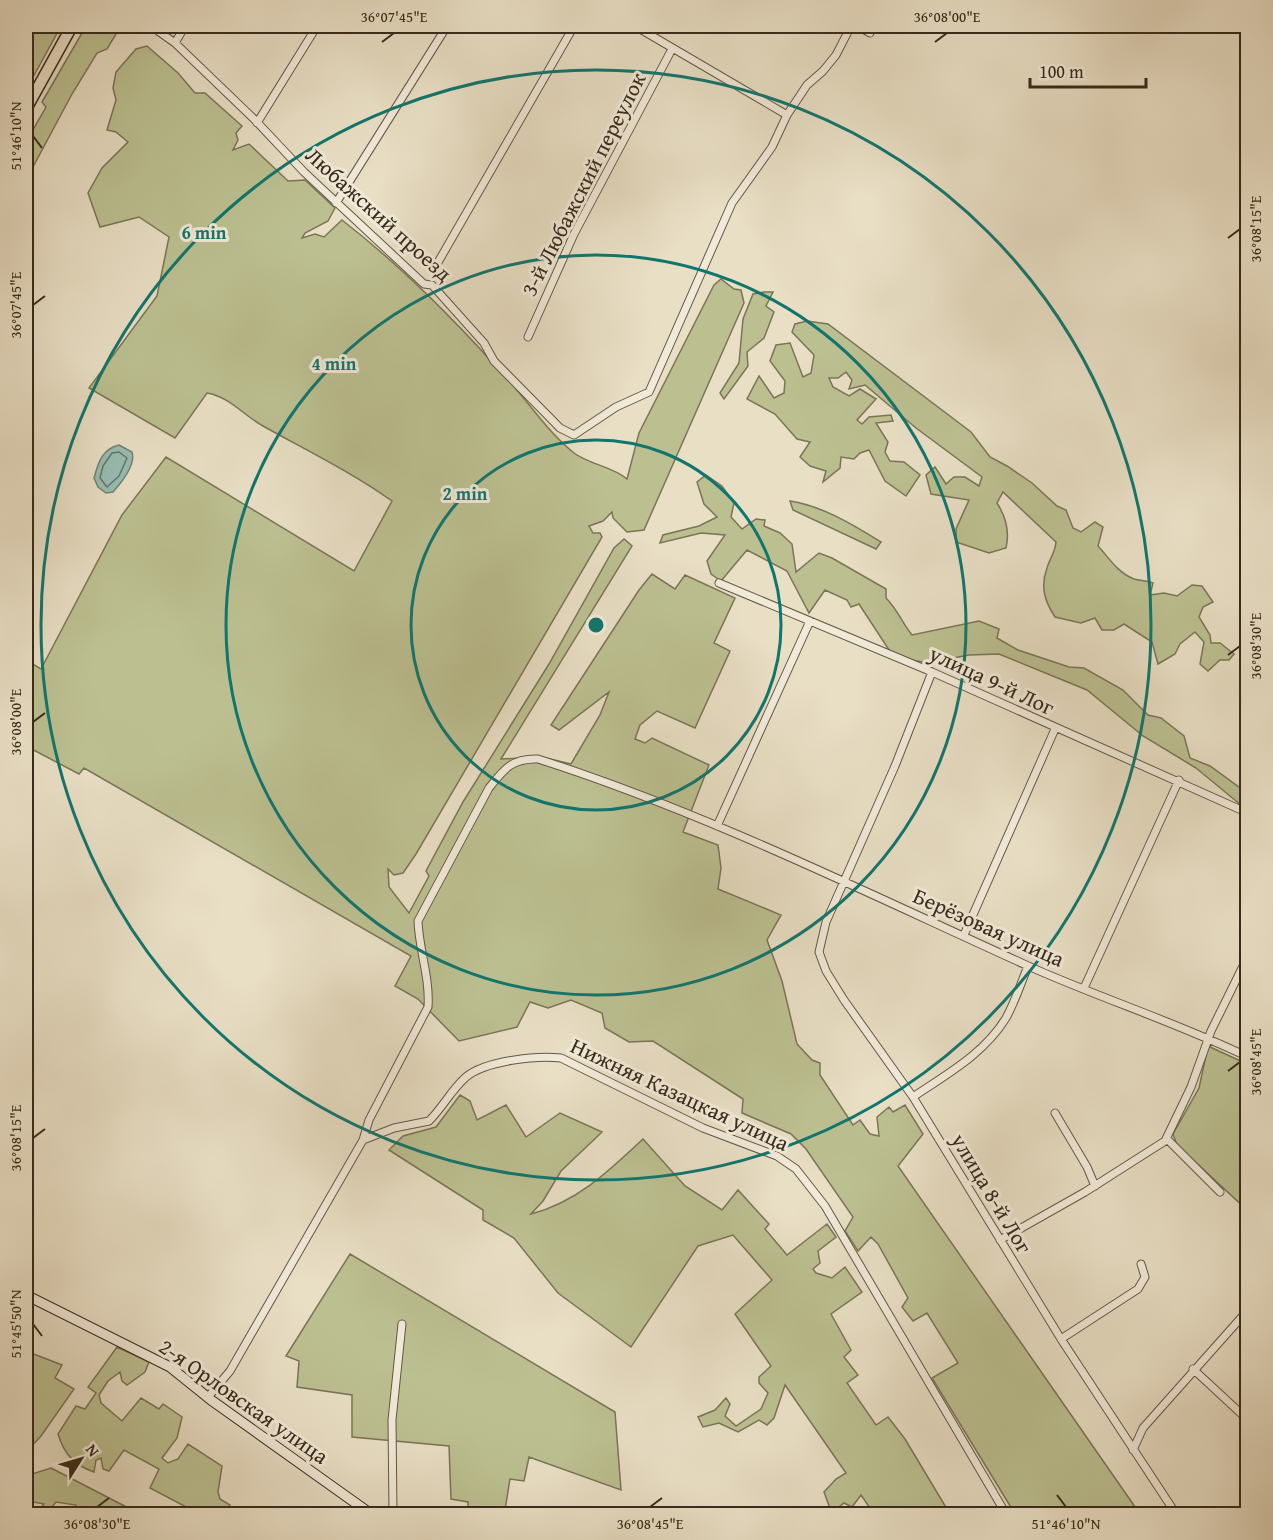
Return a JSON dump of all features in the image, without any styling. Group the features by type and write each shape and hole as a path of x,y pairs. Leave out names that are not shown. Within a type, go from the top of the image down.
{"main road":[{"path":"26,109 72,26"}],"street":[{"name":"Любажский проезд","path":"151,26 175,43 336,203 424,284 432,285 484,343 494,361 560,428 574,435 616,407 649,392 732,203 772,147 787,115"},
{"path":"175,43 185,26"},
{"path":"257,123 318,26"},
{"path":"336,203 447,26"},
{"path":"433,271 574,26"},
{"path":"635,26 787,115 807,85 836,55 851,26"},
{"path":"858,26 870,33"},
{"name":"3-й Любажский переулок","path":"528,337 574,234 672,49"},
{"name":"улица 9-й Лог","path":"719,584 932,672 1055,729 1179,780 1248,813"},
{"path":"717,826 810,621"},
{"name":"улица 8-й Лог","path":"932,672 891,775 842,883 820,941 823,962 844,1000 914,1097 1061,1339 1176,1515"},
{"path":"964,935 1055,729"},
{"name":"Берёзовая улица","path":"363,1140 369,1120 428,1007 430,986 418,942 418,921 489,788 504,769 523,758 538,759 623,787 964,935 1028,966 1248,1057"},
{"path":"1084,988 1179,780"},
{"path":"1000,1240 1095,1186 1167,1139 1191,1088 1208,1039 1248,956"},
{"path":"914,1097 975,1055 992,1036 1006,1017 1028,966"},
{"name":"Нижняя Казацкая улица","path":"363,1140 394,1128 429,1121 457,1086 481,1069 542,1056 561,1058 703,1128 777,1156 796,1168 825,1206 1006,1515"},
{"path":"1055,1113 1087,1167 1095,1186"},
{"path":"1167,1139 1220,1192"},
{"path":"208,1397 230,1371 363,1140"},
{"path":"1061,1339 1138,1289 1145,1277 1141,1264"},
{"name":"2-я Орловская улица","path":"26,1295 170,1367 371,1515"},
{"path":"1133,1450 1143,1428 1193,1369 1248,1310"},
{"path":"393,1515 393,1398 402,1324"},
{"path":"1193,1369 1248,1420"}],"green space":[{"path":"26,26 61,26 26,90"},
{"path":"86,26 121,26 107,49 97,53 72,94 26,180 26,142 46,107 42,102"},
{"path":"147,46 178,73 195,93 205,93 242,126 236,133 238,140 233,150 249,144 288,181 305,180 335,208 328,221 305,233 302,238 315,234 324,237 342,220 388,258 454,322 566,446 580,457 615,471 627,479 639,433 714,285 721,279 734,289 741,290 744,303 644,530 627,532 613,518 612,512 603,521 589,526 593,533 600,533 602,537 416,854 403,873 394,875 388,869 389,887 409,913 429,876 426,871 463,802 549,664 614,548 624,539 632,546 501,759 542,757 571,764 600,715 609,692 559,730 551,725 639,590 652,574 675,589 685,575 735,598 714,643 730,651 695,728 657,711 640,725 635,739 645,743 652,738 709,765 683,832 718,845 721,868 718,889 781,915 767,940 782,981 797,1044 812,1060 820,1063 820,1075 853,1125 860,1120 870,1134 879,1136 877,1117 889,1107 893,1112 905,1105 923,1134 898,1166 1140,1514 1015,1514 932,1378 958,1363 927,1313 913,1321 902,1307 908,1298 878,1244 871,1237 858,1251 845,1231 853,1217 806,1149 791,1134 742,1113 743,1099 653,1041 629,1042 605,1028 602,1013 571,1000 548,1008 530,1002 517,1027 459,1041 418,999 395,986 411,956 84,768 79,774 26,746 26,660 41,669 122,515 166,457 354,571 392,501 345,471 256,422 230,402 215,395 207,393 175,438 89,388 157,296 169,237 139,217 100,227 88,193 102,168 128,142 116,132 107,130 116,100 113,88 116,72 136,49"},
{"path":"773,292 766,306 774,312 764,338 747,352 748,366 724,399 720,393 739,363 743,319 753,294"},
{"path":"807,321 828,324 971,432 990,457 1032,483 1057,506 1066,510 1073,528 1081,532 1095,522 1103,527 1098,546 1123,573 1134,579 1153,583 1150,595 1164,593 1177,596 1192,585 1202,586 1213,602 1203,607 1199,617 1210,635 1211,643 1220,643 1234,654 1229,660 1220,660 1208,671 1200,664 1204,642 1195,632 1180,644 1175,654 1158,664 1152,642 1124,624 1114,630 1102,630 1095,618 1081,623 1055,617 1046,600 1044,582 1056,542 1003,492 997,503 1006,524 1008,536 1006,548 989,553 956,542 956,529 969,500 931,494 926,475 935,467 946,484 954,477 965,477 979,486 982,477 916,428 865,385 849,389 852,380 846,372 838,378 829,378 833,387 849,396 860,389 876,399 857,420 862,424 869,417 891,415 893,421 876,423 888,442 885,452 890,461 904,462 920,475 906,496 885,481 869,450 860,453 854,459 841,457 840,468 823,482 826,471 810,466 800,457 810,442 797,439 775,414 747,399 759,376 774,398 784,393 785,381 770,361 776,345 790,343 803,377 811,373 814,355 792,332 795,324"},
{"path":"706,475 722,486 734,503 731,517 742,529 756,519 765,520 764,526 780,533 792,544 796,572 819,553 832,558 886,589 886,598 912,635 979,621 999,629 997,638 1018,650 1069,667 1084,668 1123,690 1148,715 1161,718 1184,736 1190,758 1210,766 1247,793 1247,810 1196,768 1143,736 1087,690 999,654 969,655 927,663 893,656 859,604 851,607 847,600 825,590 809,613 787,571 747,550 721,581 711,574 707,561 725,535 701,533 660,543 663,535 699,526 717,517 704,504 697,482"},
{"path":"790,501 826,512 881,542 876,549 793,510"},
{"path":"1208,1046 1247,1064 1247,1210 1177,1145 1173,1134 1199,1088"},
{"path":"460,1095 470,1101 477,1120 506,1105 526,1137 560,1113 602,1132 561,1171 543,1201 531,1214 563,1202 592,1184 643,1139 685,1186 722,1210 738,1190 769,1224 765,1229 787,1255 827,1224 836,1237 818,1251 820,1263 813,1269 816,1273 832,1278 845,1267 862,1292 831,1314 851,1350 844,1357 858,1375 847,1383 876,1425 888,1417 905,1439 950,1514 865,1514 872,1511 861,1495 852,1507 844,1503 839,1507 844,1514 832,1514 824,1492 836,1479 846,1473 785,1385 774,1418 767,1425 759,1420 738,1432 719,1423 703,1427 698,1417 715,1410 726,1398 730,1404 725,1416 736,1426 761,1409 768,1393 759,1383 759,1377 771,1366 735,1314 772,1280 733,1235 698,1246 631,1347 558,1293 514,1238 483,1220 483,1210 389,1150 403,1136 436,1127"},
{"path":"350,1254 615,1412 621,1490 529,1457 524,1481 510,1479 505,1510 512,1514 468,1514 468,1502 451,1499 449,1446 352,1437 352,1395 297,1387 299,1361 286,1356"},
{"path":"117,1347 149,1362 145,1372 127,1385 122,1381 120,1372 108,1381 99,1395 101,1403 122,1421 141,1398 159,1409 163,1404 182,1417 177,1438 162,1458 168,1463 178,1459 188,1444 222,1466 218,1492 220,1499 230,1505 225,1514 187,1514 190,1509 150,1488 159,1469 124,1450 109,1471 103,1469 101,1458 96,1460 94,1472 75,1462 63,1447 58,1434 76,1406 85,1409 96,1393 88,1387"},
{"path":"26,1351 62,1365 55,1378 74,1389 41,1436 26,1452"},
{"path":"51,1468 140,1514 82,1512 74,1514 76,1505 56,1502 46,1514 39,1510 44,1504 34,1502 26,1511 26,1476"}],"water":[{"path":"119,445 132,452 132,462 117,488 113,492 106,493 98,487 94,478 99,462 105,453"}]}
